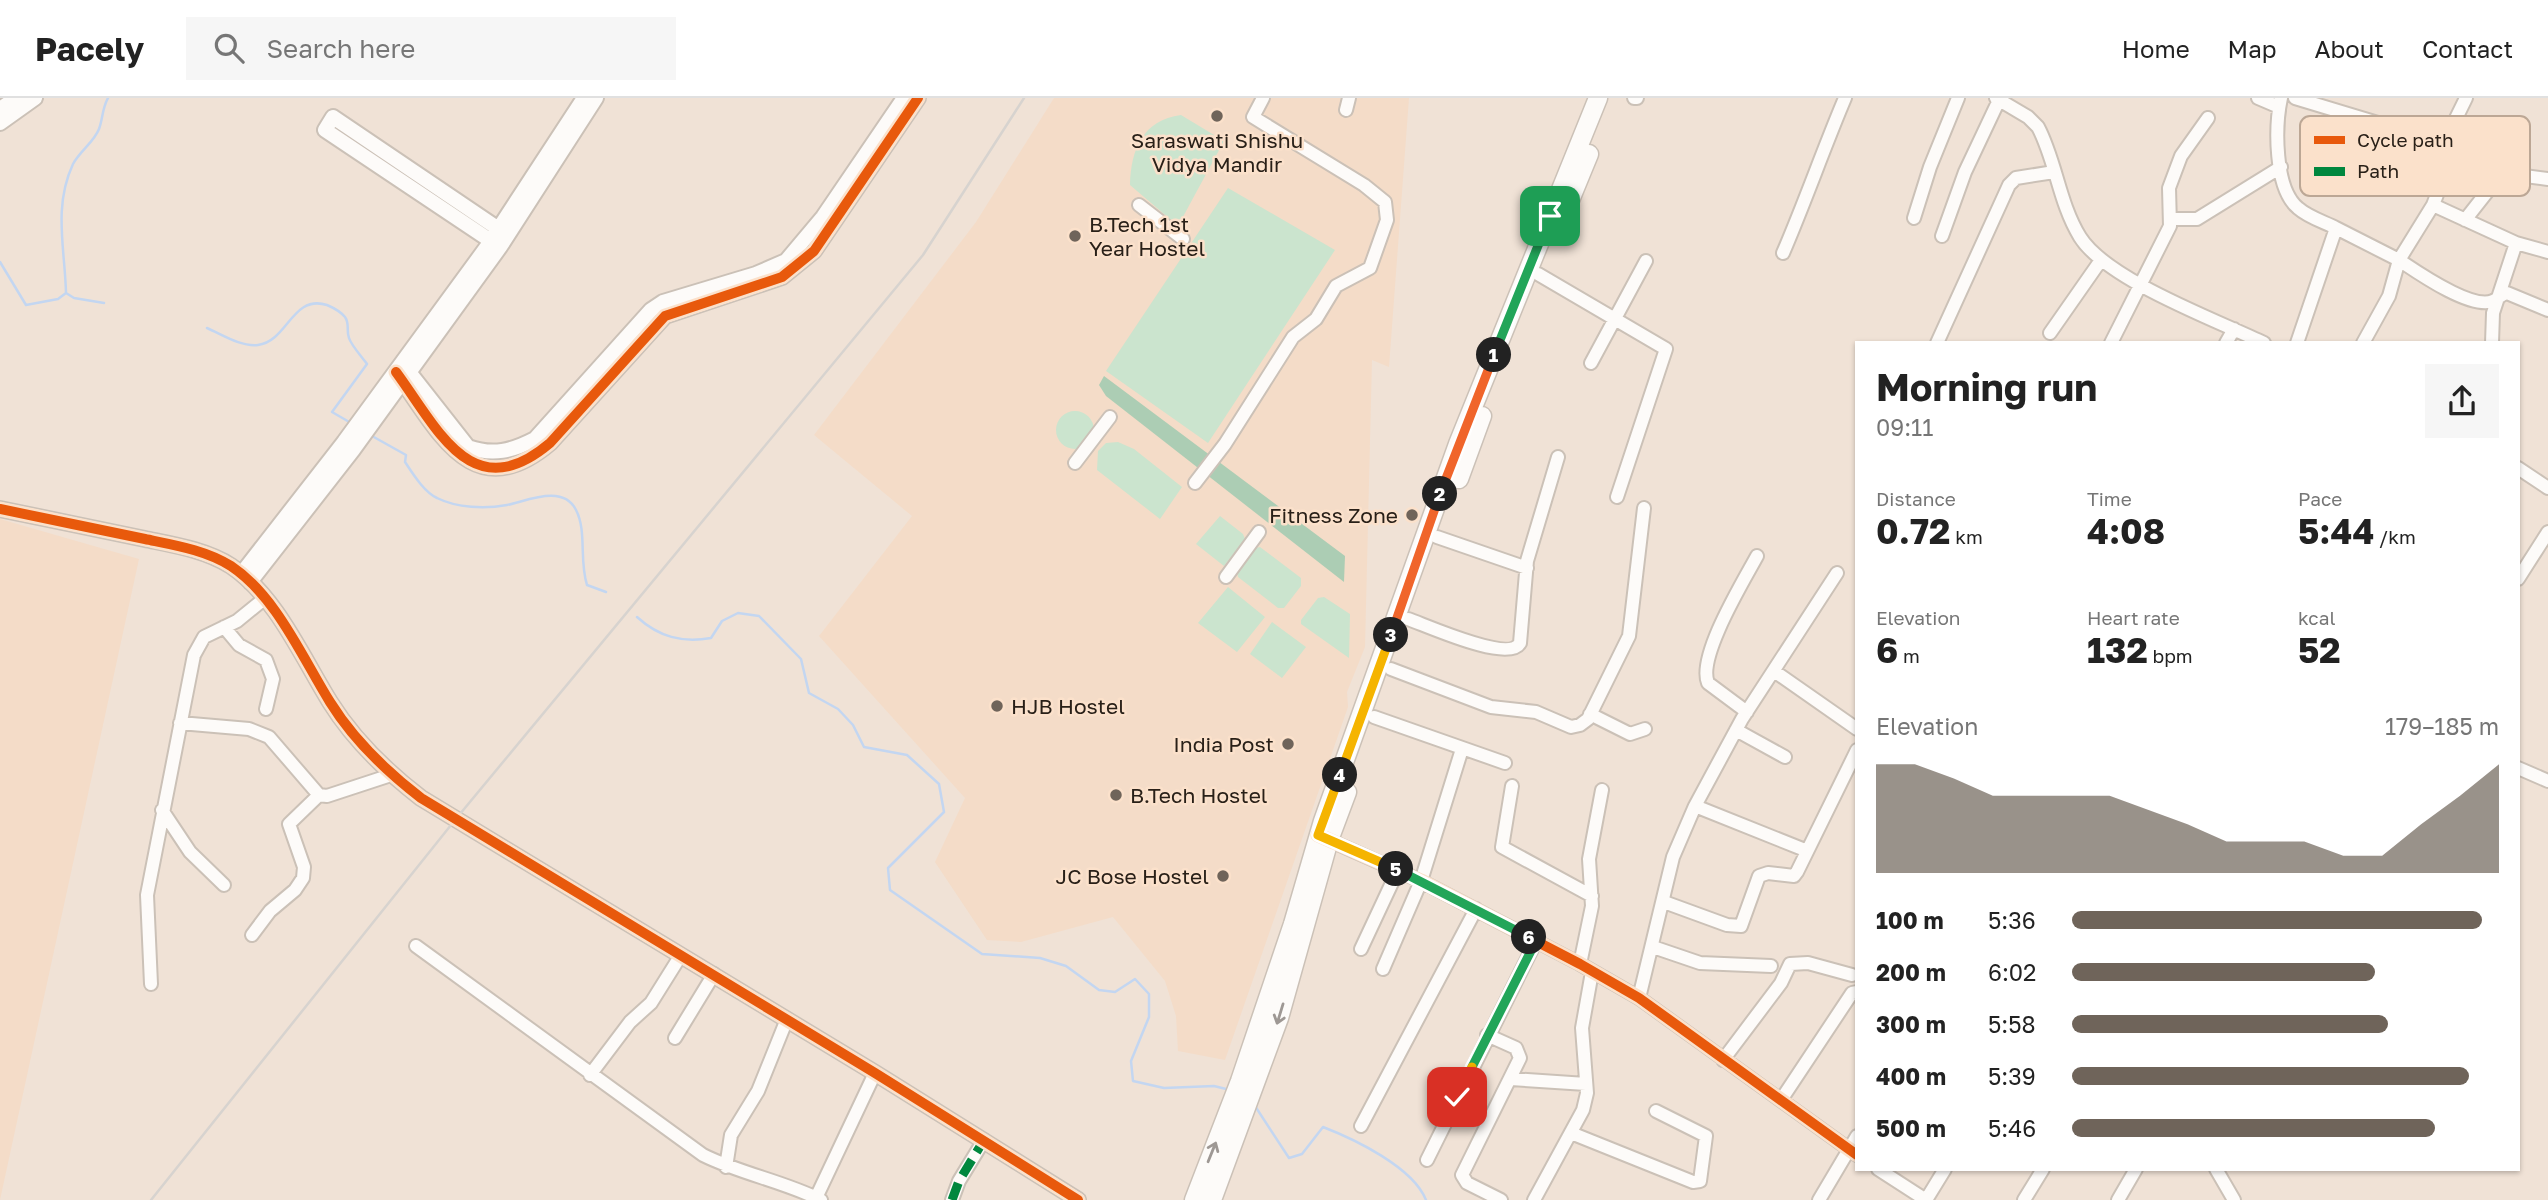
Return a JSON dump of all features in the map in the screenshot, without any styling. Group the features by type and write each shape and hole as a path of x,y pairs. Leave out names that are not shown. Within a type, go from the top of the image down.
{"main road":[{"path":"1194,1200 1248,1083 1278,973 1458,444 1598,98"},
{"path":"1324,838 1374,717 1437,537 1538,274 1611,98"},
{"path":"1212,1200 1238,1106"}],"street":[{"path":"0,109 16,98"},
{"path":"0,123 36,98"},
{"path":"499,238 583,98"},
{"path":"246,578 374,412 596,98"},
{"path":"402,372 468,447 481,452 499,453 516,449 535,439 651,310 663,302 756,274 786,261 823,217 904,98"},
{"path":"402,372 458,456 484,467 513,465 530,459 550,443 664,316 678,309 754,288 782,277 801,265 814,251 918,98"},
{"path":"1195,483 1225,444 1293,337 1316,319 1336,286 1370,268 1387,220 1385,202 1364,185 1253,117 1263,98"},
{"path":"1783,253 1802,211 1810,180 1846,98"},
{"path":"1914,218 1930,167 1958,98"},
{"path":"2258,98 2280,103 2277,143 2286,193 2297,208 2399,260 2444,289 2463,297 2493,301 2507,293 2548,310"},
{"path":"2295,98 2355,116"},
{"path":"2457,116 2466,98"},
{"path":"1942,236 1965,172 1998,99 2015,103 2038,127 2047,144 2054,172 2080,236 2101,260 2139,283 2260,341"},
{"path":"334,117 499,238 325,130 334,117"},
{"path":"2112,341 2170,226 2171,180 2181,156 2208,118"},
{"path":"2170,219 2197,219 2281,167"},
{"path":"1938,341 2009,185 2016,178 2054,172"},
{"path":"2530,177 2548,179"},
{"path":"2364,341 2389,296 2399,260 2436,196"},
{"path":"2465,220 2484,196"},
{"path":"1139,205 1184,239"},
{"path":"2433,205 2516,243 2548,252"},
{"path":"2298,341 2336,228"},
{"path":"2492,341 2493,313 2516,243"},
{"path":"2050,332 2101,260"},
{"path":"1591,363 1646,261"},
{"path":"1538,274 1666,348 1617,497"},
{"path":"2227,341 2234,329"},
{"path":"1075,463 1110,417"},
{"path":"1408,619 1491,648 1511,651 1517,648 1520,643 1527,568 1558,457"},
{"path":"2520,469 2548,488"},
{"path":"1391,669 1491,707 1528,710 1571,727 1580,725 1590,713 1629,636 1644,508"},
{"path":"0,509 205,553 246,578 264,599 343,720 391,775 455,820 787,1019 1078,1200"},
{"path":"1226,577 1259,532"},
{"path":"2520,576 2548,532"},
{"path":"1437,537 1527,568"},
{"path":"1746,712 1708,683 1705,677 1716,638 1757,556"},
{"path":"1639,999 1673,857 1695,806 1746,712 1837,573"},
{"path":"151,984 147,895 162,810 198,646 211,632 237,621 264,599"},
{"path":"224,627 239,645 267,660 273,679 266,709"},
{"path":"1774,671 1855,728"},
{"path":"1590,713 1630,734 1645,729"},
{"path":"1374,717 1505,763"},
{"path":"180,723 249,730 269,737 319,795 327,796 391,775"},
{"path":"1736,730 1785,757"},
{"path":"1383,969 1422,881 1462,749"},
{"path":"1664,902 1727,925 1741,926 1759,876 1768,873 1794,876 1855,754"},
{"path":"2520,769 2548,781"},
{"path":"1512,786 1502,847 1592,896"},
{"path":"1580,964 1592,896 1589,859 1602,789"},
{"path":"252,935 270,911 295,890 303,878 304,867 289,824 319,795"},
{"path":"1695,806 1805,850"},
{"path":"162,810 190,852 224,885"},
{"path":"1324,838 1422,881 1580,964 1639,999 1781,1100 1852,1152 1819,1200"},
{"path":"1361,949 1398,870"},
{"path":"1361,1126 1476,909"},
{"path":"1427,1160 1536,941"},
{"path":"416,946 703,1155 726,1167 796,1188 817,1199 875,1073"},
{"path":"1653,947 1700,963 1771,966"},
{"path":"590,1075 630,1022 651,1003 681,955"},
{"path":"1723,1060 1781,983 1790,964 1799,962 1816,965 1852,975"},
{"path":"1781,1100 1854,992 1852,975 1855,967"},
{"path":"1534,1200 1583,1110 1586,1084 1582,1028 1592,972"},
{"path":"675,1038 713,974"},
{"path":"726,1167 731,1135 758,1091 787,1019"},
{"path":"1487,1035 1520,1053 1511,1079 1462,1175 1467,1183 1501,1200"},
{"path":"1511,1079 1586,1084"},
{"path":"1571,1133 1693,1182 1700,1181 1706,1136 1656,1111"},
{"path":"952,1200 959,1181 984,1140"},
{"path":"1881,1171 1926,1200 1944,1171"},
{"path":"2024,1200 2042,1171"},
{"path":"2118,1200 2135,1171"},
{"path":"2217,1171 2234,1200"}],"shaded area":[{"path":"1054,98 1409,98 1389,367 1372,360 1365,647 1347,692 1348,707 1225,1060 1178,1051 1176,1016 1165,981 1113,917 1021,942 987,940 935,862 965,798 819,636 912,516 814,435 976,222"},
{"path":"0,519 139,559 0,1200"}],"green space":[{"path":"1181,115 1224,141 1178,226 1130,185 1133,160 1142,138 1157,123"},
{"path":"1228,188 1335,250 1208,443 1106,371"},
{"path":"1104,376 1345,556 1344,582 1106,396 1099,385"},
{"path":"1075,411 1089,416 1094,430 1089,444 1075,449 1061,444 1056,430 1061,416"},
{"path":"1118,442 1134,449 1182,487 1160,519 1097,470 1098,451 1106,443"},
{"path":"1220,516 1243,534 1245,539 1224,566 1196,544"},
{"path":"1260,547 1301,578 1301,586 1284,608 1278,608 1238,577 1237,572 1256,548"},
{"path":"1228,587 1265,617 1237,652 1198,623"},
{"path":"1324,597 1350,614 1349,658 1301,624 1301,620 1318,598"},
{"path":"1272,622 1306,647 1282,678 1250,654"}],"waterway":[{"path":"104,303 74,298 66,293 62,212 63,196 73,164 97,134 108,98"},
{"path":"0,262 26,305 58,299 66,293"},
{"path":"207,328 239,342 258,345 277,336 306,306 315,303 337,310 346,320 350,341 367,364 332,412 351,423"},
{"path":"372,436 406,455 405,462 419,482 432,495 445,501 462,506 490,507 554,496 570,502 576,510 581,527 587,585 606,592"},
{"path":"637,617 662,634 690,640 711,638 722,621 738,613 759,616 801,659 809,693 838,709 853,725 864,747 907,755 939,784 944,812 888,868 890,890 982,954 1040,958 1066,966 1099,990 1115,992 1135,979 1149,994 1149,1017 1131,1061 1133,1081 1164,1088 1214,1086 1230,1090"},
{"path":"1255,1106 1289,1158 1302,1154 1323,1127 1366,1147 1396,1166 1409,1176 1426,1200"}],"railway":[{"path":"151,1200 455,820 923,255 1024,98"}],"marked path":[{"path":"952,1200 959,1181 984,1140"}],"cycle path":[{"path":"396,372 443,437 460,454 478,465 499,468 523,461 550,443 665,316 782,277 814,251 918,98"},
{"path":"0,509 178,546 211,556 231,566 247,579 275,610 349,729 383,766 421,798 875,1073 1078,1200"},
{"path":"1318,835 1421,881 1639,998 1855,1154"}],"place":[{"name":"Saraswati Shishu Vidya Mandir","path":"1217,116"},
{"name":"B.Tech 1st Year Hostel","path":"1075,236"},
{"name":"Fitness Zone","path":"1412,515"},
{"name":"HJB Hostel","path":"997,706"},
{"name":"India Post","path":"1288,744"},
{"name":"B.Tech Hostel","path":"1116,795"},
{"name":"JC Bose Hostel","path":"1223,876"}],"route":[{"path":"1457,1097 1536,941 1422,881 1318,835 1458,444 1550,216"}]}
